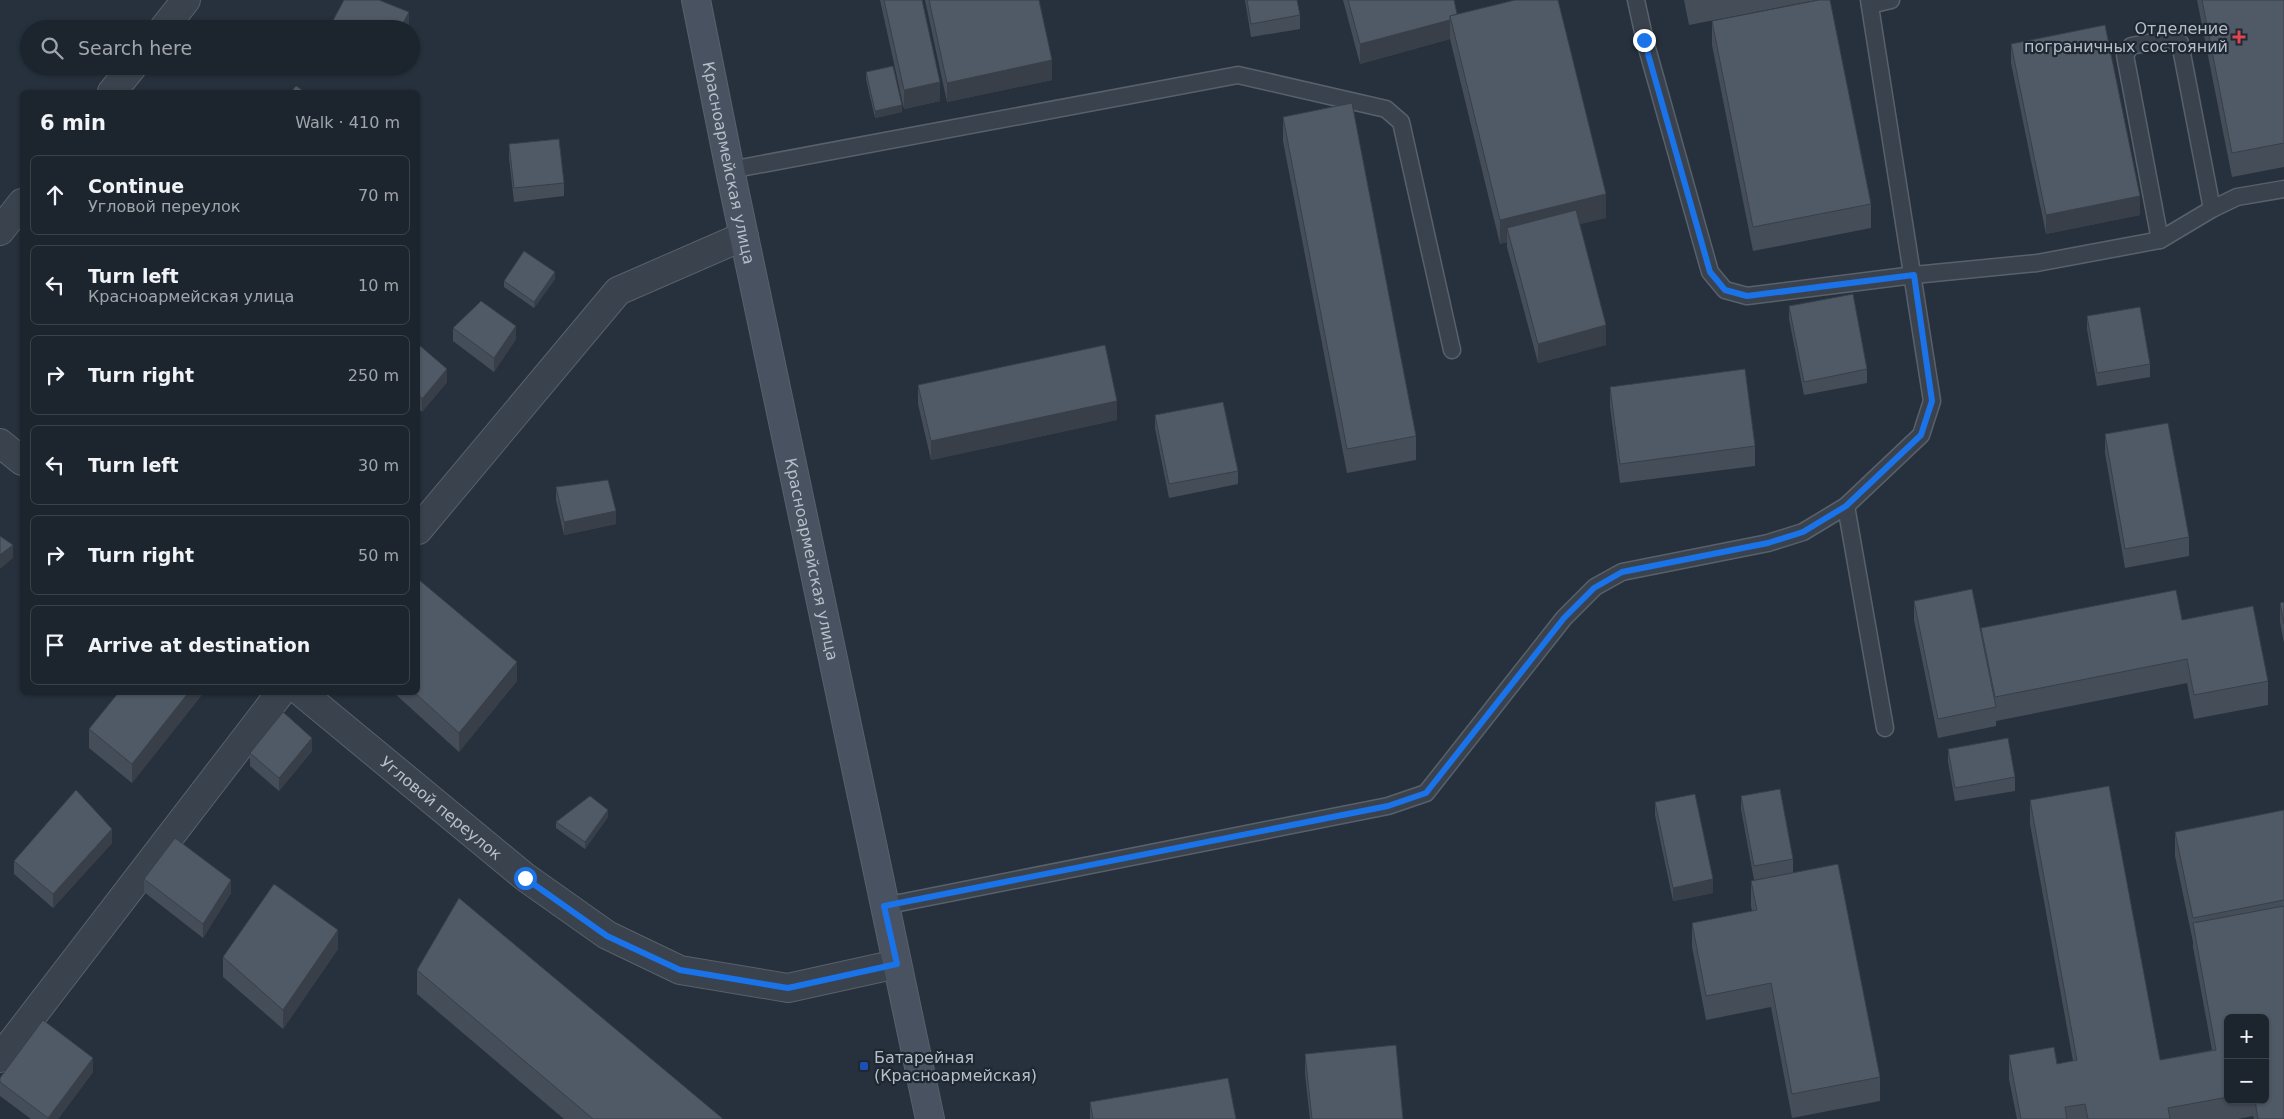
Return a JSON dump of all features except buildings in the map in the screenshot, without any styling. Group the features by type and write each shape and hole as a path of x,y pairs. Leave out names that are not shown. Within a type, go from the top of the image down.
{"street":[{"path":"170,20 186,0"},
{"name":"Красноармейская улица","path":"696,0 730,170 930,1119"},
{"path":"114,90 126,75"},
{"path":"0,230 20,205"},
{"path":"420,528 618,291 744,236"},
{"path":"0,443 20,459"},
{"path":"0,1058 279,695"},
{"name":"Угловой переулок","path":"305,695 525,878 607,936 680,970 788,988 897,964"}],"lane":[{"path":"1636,0 1644,40 1710,272 1725,290 1747,296 1914,275 2037,263 2160,240 2212,209 2237,197 2284,189"},
{"path":"884,906 1388,806 1426,793 1564,618 1594,588 1622,572 1768,543 1795,535 1846,506 1921,435 1932,401 1914,275 1869,2 1891,0"},
{"path":"2160,240 2125,55 2131,46 2169,39 2180,43 2212,209"},
{"path":"730,170 1238,75 1386,109 1401,122 1452,350"},
{"path":"1846,506 1885,728"}],"place":[{"name":"Отделение пограничных состояний","path":"2239,37"},
{"name":"Батарейная (Красноармейская)","path":"864,1066"}],"route":[{"path":"525,878 607,936 680,970 788,988 897,964 884,906 1388,806 1426,793 1564,618 1594,588 1622,572 1768,543 1803,532 1846,506 1921,435 1932,401 1914,275 1747,296 1725,290 1710,272 1644,40"}]}
